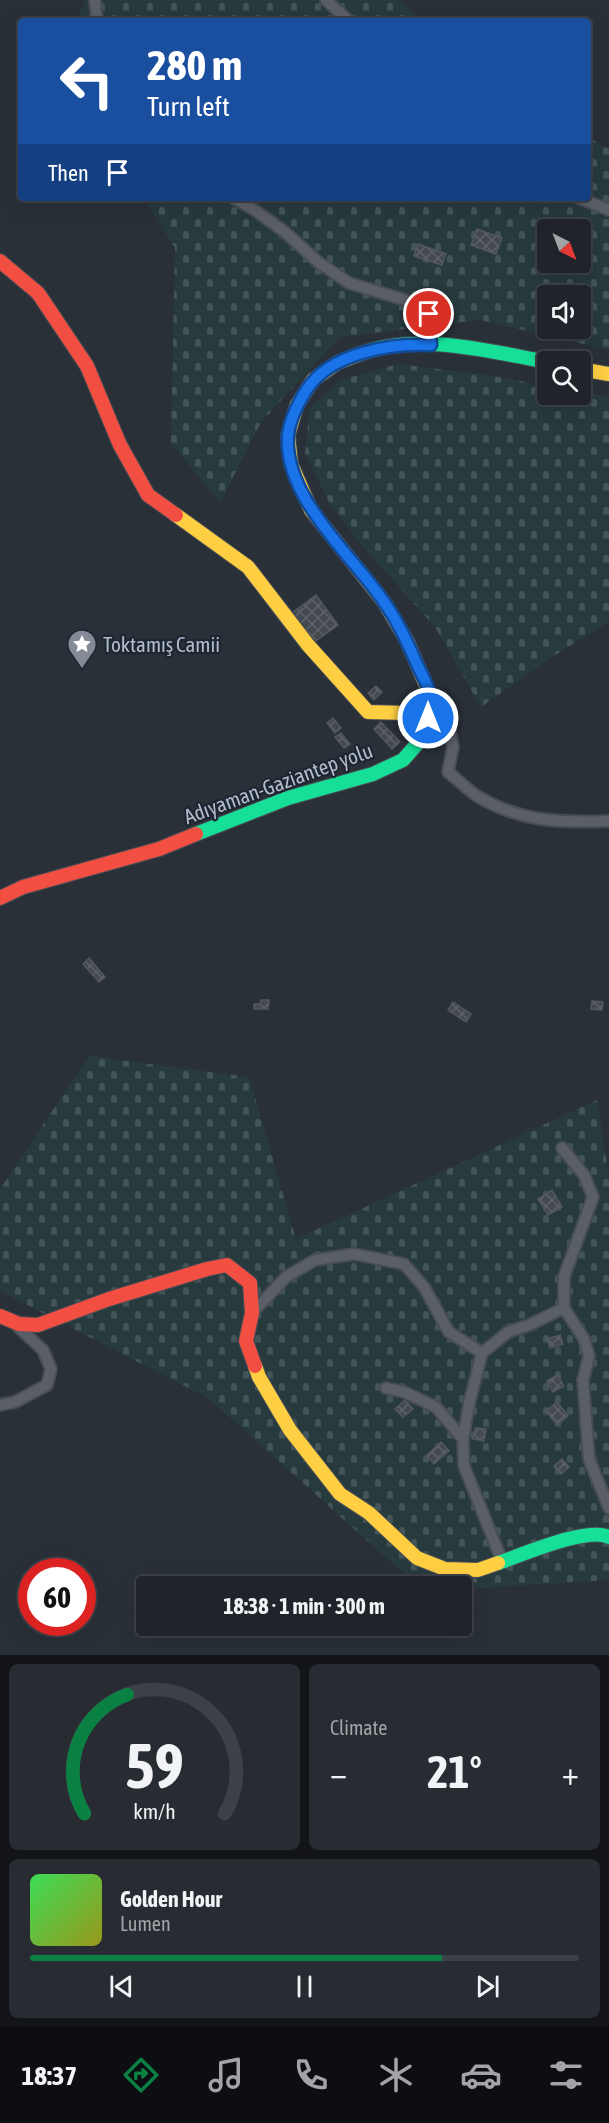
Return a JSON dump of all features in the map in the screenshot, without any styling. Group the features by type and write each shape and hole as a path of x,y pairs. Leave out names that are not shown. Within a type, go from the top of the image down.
{"street":[{"path":"95,0 97,18"},
{"path":"326,0 346,18"},
{"path":"237,201 271,222 318,262 350,283 415,303 429,314 431,345"},
{"path":"586,201 609,210"},
{"path":"0,261 38,293 87,366 120,445 148,495 248,567 308,645 368,712 406,713 432,699"},
{"path":"537,360 462,346 411,344 369,350 337,363 313,380 297,405 288,435 291,464 311,510 384,602 407,641 432,699 446,711 453,747 448,772 478,796 535,820 609,821"},
{"path":"591,371 609,374"},
{"name":"Adıyaman-Gaziantep yolu","path":"0,898 23,886 159,849 288,798 373,774 403,760 423,737 432,699"},
{"path":"562,1148 584,1175 593,1197 564,1278 564,1308 584,1339 589,1356 583,1380 589,1459 609,1508"},
{"path":"252,1313 286,1277 315,1260 354,1254 404,1264 424,1287 449,1332 482,1353"},
{"path":"6,1319 19,1324 38,1325 109,1299 227,1265 250,1282 252,1313 246,1341 259,1377 290,1430 340,1494 369,1513 417,1558 445,1569 478,1570 570,1538 603,1534 609,1537"},
{"path":"502,1561 464,1466 463,1439 482,1353 508,1332 530,1325 564,1308"},
{"path":"0,1405 15,1402 47,1385 51,1369 43,1350 6,1319"},
{"path":"386,1388 404,1392 436,1407 463,1439"}],"green space":[{"path":"86,0 398,0 419,18 77,18"},
{"path":"591,139 609,149 609,350 562,339 591,339 591,285 537,285 537,333 480,320 340,337 261,422 220,503 171,443 175,248 146,201 591,201"},
{"path":"398,364 482,374 537,384 537,405 591,405 591,394 609,397 609,622 563,650 481,707 435,627 364,548 330,504 305,454 310,408 340,380"},
{"path":"89,1056 249,1077 296,1239 597,1100 609,1177 609,1580 472,1588 472,1576 407,1576 208,1398 0,1291 0,1189"}],"building":[{"path":"477,229 502,238 496,254 471,245"},
{"path":"418,244 446,254 442,265 414,256"},
{"path":"316,595 338,625 313,643 292,613"},
{"path":"376,686 382,692 374,700 368,693"},
{"path":"333,718 341,728 335,733 327,723"},
{"path":"381,722 400,742 392,749 374,729"},
{"path":"341,733 350,744 344,748 335,737"},
{"path":"89,958 105,977 99,982 83,964"},
{"path":"261,1000 269,1000 268,1009 254,1009 254,1004 260,1004"},
{"path":"592,1001 603,1002 602,1010 591,1009"},
{"path":"453,1002 471,1014 466,1022 448,1010"},
{"path":"552,1190 562,1207 548,1215 538,1199"},
{"path":"560,1335 563,1344 550,1348 547,1339"},
{"path":"557,1375 564,1386 553,1392 547,1381"},
{"path":"405,1400 413,1409 403,1417 395,1409"},
{"path":"557,1402 568,1416 557,1425 546,1411"},
{"path":"475,1428 486,1429 484,1441 473,1439"},
{"path":"441,1442 449,1451 434,1464 427,1455"},
{"path":"562,1459 569,1467 561,1474 554,1466"}],"traffic: fast":[{"path":"357,355 404,344 428,344 452,345 537,360"},
{"path":"196,834 288,798 373,774 403,760 423,737 430,707"},
{"path":"498,1563 571,1538 586,1535 609,1537"}],"traffic: slow":[{"path":"357,355 337,363 313,380 297,405 288,435 291,464 311,510 384,602 407,641 432,699 430,707"},
{"path":"591,371 609,374"},
{"path":"176,515 248,567 308,645 368,712 406,713 432,699"},
{"path":"255,1366 290,1430 340,1494 369,1513 417,1558 445,1569 478,1570 498,1563"}],"traffic: jam":[{"path":"0,261 38,293 87,366 120,445 148,495 176,515"},
{"path":"0,898 23,887 159,849 196,834"},
{"path":"0,1316 19,1324 38,1325 109,1299 227,1265 250,1283 252,1313 246,1341 255,1366"}],"place":[{"name":"Toktamış Camii","path":"82,670"}],"route":[{"path":"428,718 432,699 407,641 384,602 311,510 291,464 288,435 297,405 313,380 337,363 369,350 411,344 431,345 429,314"}]}
